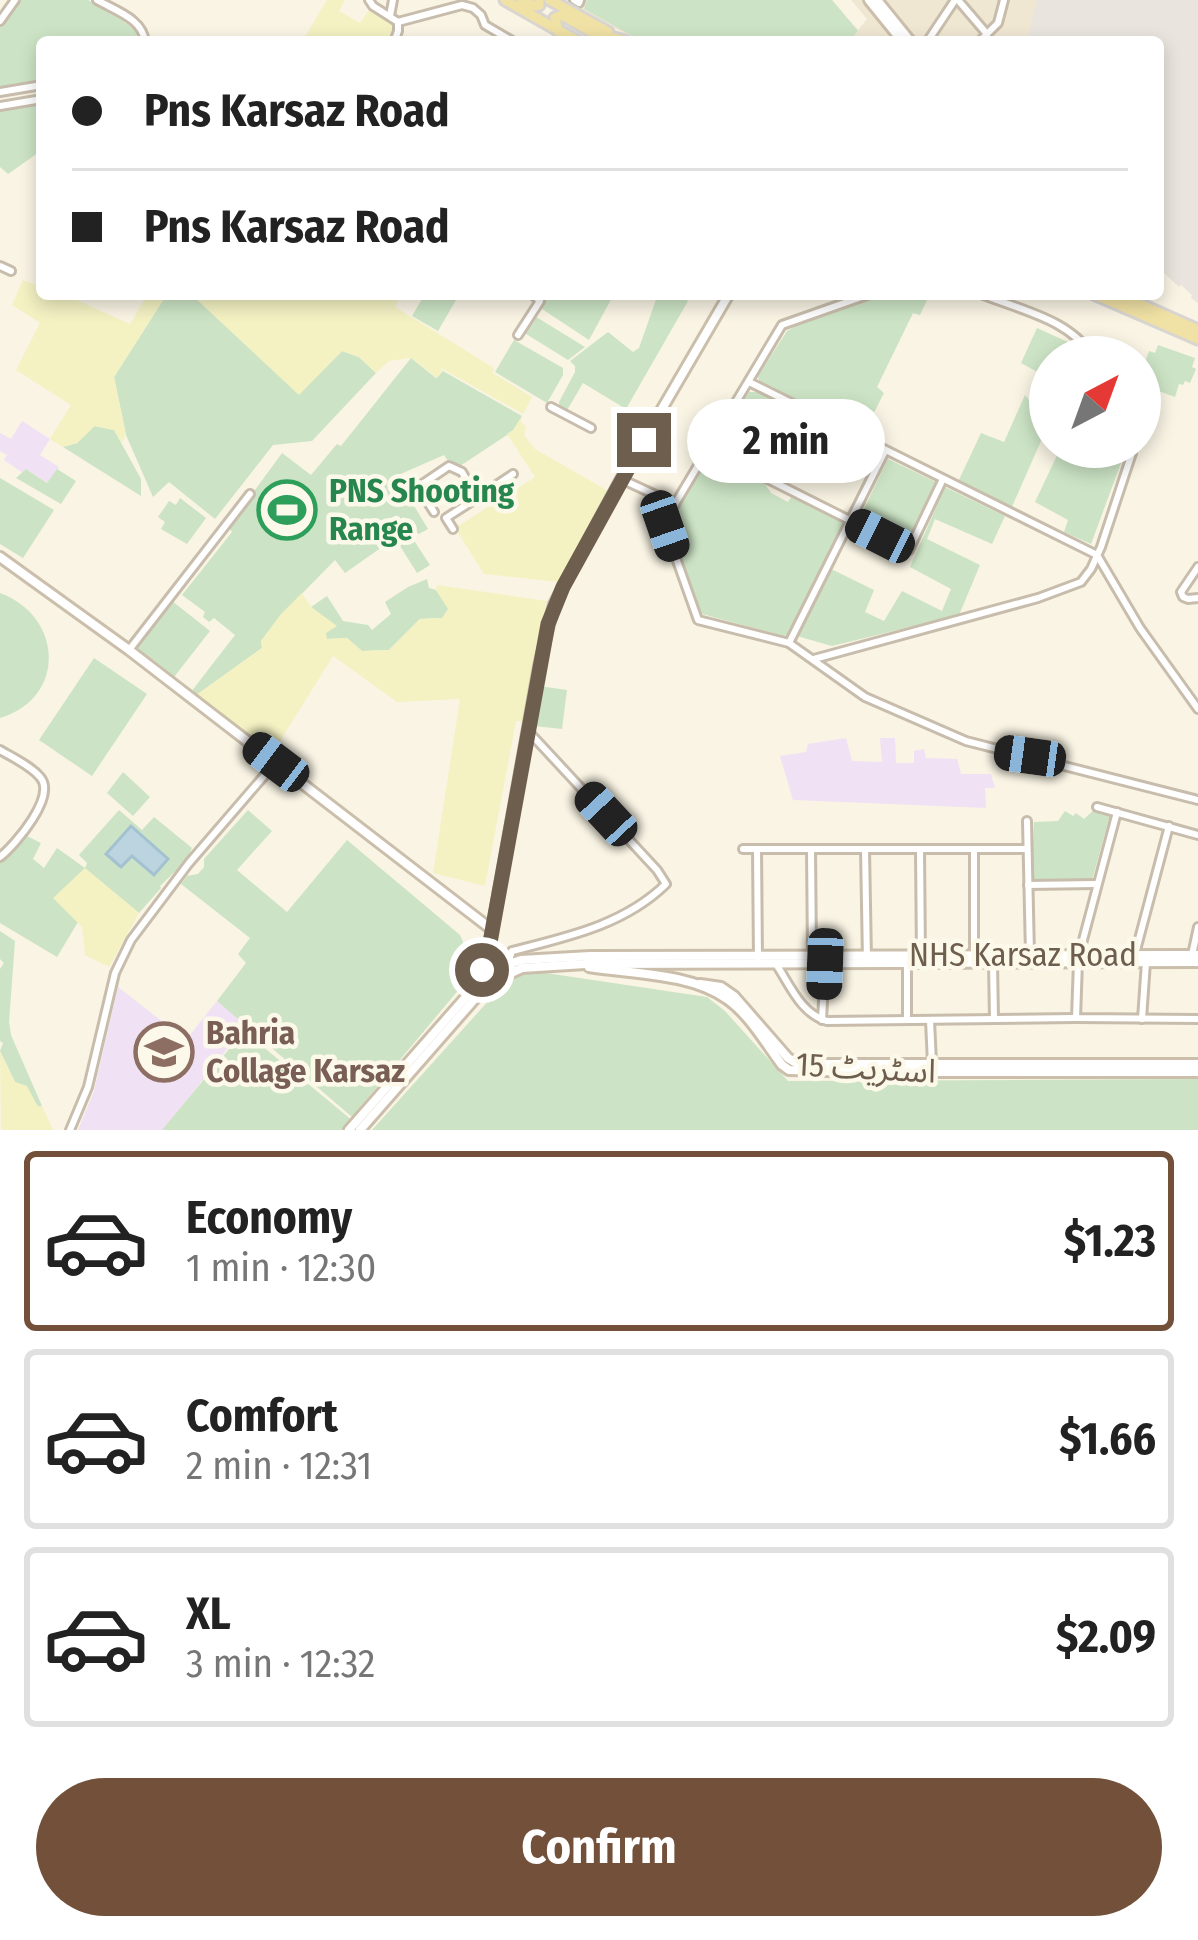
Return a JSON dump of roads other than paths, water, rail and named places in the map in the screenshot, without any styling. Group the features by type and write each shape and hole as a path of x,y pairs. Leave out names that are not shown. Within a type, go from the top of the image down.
{"main road":[{"path":"505,0 568,36"},
{"path":"522,0 533,6 539,0"},
{"path":"550,0 577,4 617,36"},
{"path":"558,31 555,18 562,15 605,36"},
{"path":"1108,300 1198,339"},
{"path":"1130,300 1198,330"}],"street":[{"path":"0,21 15,0"},
{"path":"98,0 136,23 144,36"},
{"path":"369,0 398,22 462,5 473,8 485,25 504,36"},
{"path":"389,16 393,0"},
{"path":"873,0 902,36"},
{"path":"931,36 956,0 986,36"},
{"path":"991,36 1004,0"},
{"path":"396,36 398,22"},
{"path":"0,92 36,86"},
{"path":"0,106 36,100"},
{"path":"0,266 11,271"},
{"path":"518,335 541,300"},
{"path":"487,978 539,666 554,604 726,300"},
{"path":"852,300 782,325 675,504 665,526 698,620 789,643 865,697 966,741 1198,800"},
{"path":"996,300 1077,336"},
{"path":"748,382 1097,556 1140,628 1198,709"},
{"path":"551,407 591,428"},
{"path":"708,448 909,550 943,480"},
{"path":"789,643 885,451"},
{"path":"434,512 418,487 449,466 462,472 477,497"},
{"path":"814,659 1082,582 1097,556 1127,468"},
{"path":"453,529 446,518 513,473"},
{"path":"621,479 675,504"},
{"path":"129,650 250,494"},
{"path":"0,557 129,650 492,930"},
{"path":"1198,567 1181,592 1188,599 1198,598"},
{"path":"508,963 512,951 578,935 620,916 666,884 528,731"},
{"path":"0,749 41,777 46,788 44,799 2,853"},
{"path":"70,1130 88,1087 116,973 131,940 189,863 276,762"},
{"path":"1097,807 1198,835"},
{"path":"1076,1018 1081,958 1096,884 1118,812"},
{"path":"1027,821 1030,955"},
{"path":"1136,954 1169,826"},
{"path":"742,849 1027,849"},
{"path":"757,849 758,960"},
{"path":"811,849 822,1020"},
{"path":"920,849 921,959"},
{"path":"974,849 994,1019"},
{"path":"865,850 867,960"},
{"path":"1028,885 1096,884"},
{"path":"1196,957 1198,927"},
{"name":"NHS Karsaz Road","path":"984,959 1030,955 1052,959"},
{"name":"NHS Karsaz Road","path":"350,1130 487,978 508,963 535,958 1196,957"},
{"name":"NHS Karsaz Road","path":"1081,958 1146,962 1196,957"},
{"name":"NHS Karsaz Road","path":"867,960 907,963 921,959"},
{"name":"NHS Karsaz Road","path":"360,1130 487,978 518,969 637,960"},
{"name":"NHS Karsaz Road","path":"758,960 776,964 818,960"},
{"path":"1142,1018 1146,962"},
{"path":"907,963 908,1020"},
{"name":"اسٹریٹ 15","path":"568,964 692,982 721,995 737,1007 789,1070 1198,1068"},
{"path":"776,964 803,1006 822,1020 1198,1019"},
{"path":"692,982 728,991 795,1063 1198,1068"},
{"path":"930,1020 932,1065"}],"water":[{"path":"131,826 168,859 154,875 132,856 121,867 106,854"}],"place":[{"name":"PNS Shooting Range","path":"287,510"},
{"name":"Bahria Collage Karsaz","path":"164,1052"}]}
